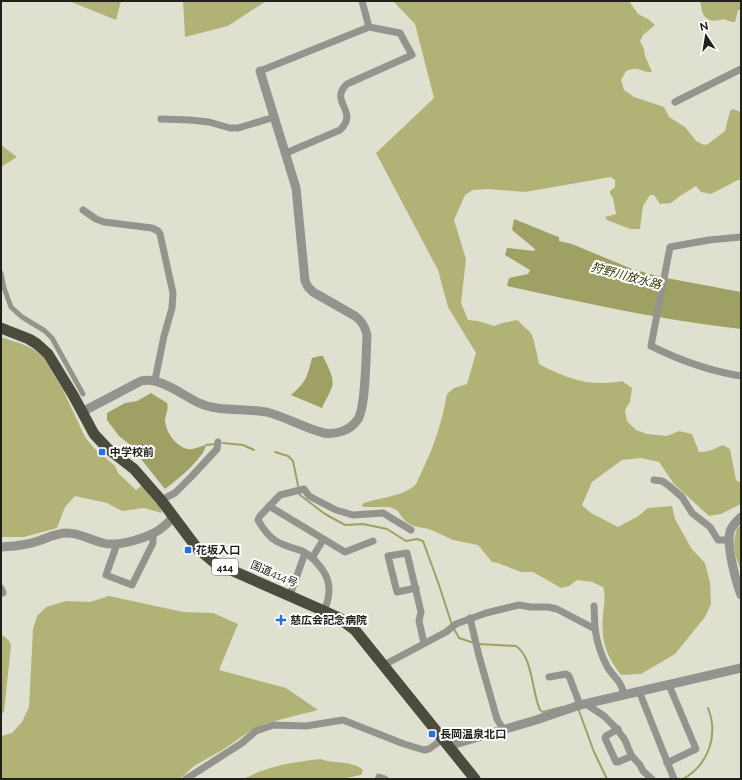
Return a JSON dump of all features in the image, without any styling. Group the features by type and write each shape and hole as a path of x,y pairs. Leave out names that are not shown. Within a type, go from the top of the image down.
{"highway":[{"name":"国道414号","path":"1,328 29,339 48,354 88,425 107,448 134,469 161,500 197,548 215,563 339,618 355,630 382,666 475,779"}],"street":[{"path":"362,1 369,26"},
{"path":"82,412 146,379 155,380 200,403 216,408 263,411 322,432 332,434 344,431 352,426 359,418 363,393 367,335 365,327 355,316 314,292 304,281 296,188 260,71 369,26 400,33 412,56 347,84 341,90 340,95 347,113 344,127 286,152"},
{"path":"675,102 741,69"},
{"path":"162,119 209,122 230,128 238,128 275,117"},
{"path":"83,210 96,219 104,222 152,228 160,234 173,293 173,302 155,380"},
{"path":"741,237 709,240 670,247 651,346 672,356 712,370 741,376"},
{"path":"1,273 4,288 11,306 16,312 45,331 52,338 83,394"},
{"path":"161,500 175,493 191,477 217,449 218,442"},
{"path":"654,480 662,481 668,484 682,497 692,513 710,527 718,540 729,540"},
{"path":"324,611 329,601 329,585 324,571 305,553 276,541 258,520 280,495 304,489 309,496 336,510 353,515 383,513 411,530"},
{"path":"269,506 345,552 373,541"},
{"path":"1,547 25,544 68,533 104,544 116,544 153,533 167,524 173,517"},
{"path":"741,517 731,528 729,540 730,551 741,595"},
{"path":"116,544 106,575 132,585 153,543 153,533"},
{"path":"312,558 323,540"},
{"path":"416,588 397,592 388,556 407,552 416,588 421,612 419,621 424,643"},
{"path":"290,595 305,553"},
{"path":"382,666 446,632 456,624 470,618 520,605 531,607 548,607 566,613 595,629"},
{"path":"594,606 595,629 602,656 609,670 620,682 624,695"},
{"path":"470,618 497,719 503,729"},
{"path":"186,779 242,743 256,731 273,725 306,726 343,720 404,744 424,750 445,742 503,729 583,705 741,668"},
{"path":"549,677 566,674 569,676 583,705 604,716 618,730 625,740 632,756 643,771 652,779"},
{"path":"667,763 696,749 669,684"},
{"path":"639,692 674,779"},
{"path":"618,730 605,738 616,762 632,756"}],"shaded area":[{"path":"69,1 121,1 116,20"},
{"path":"183,1 266,1 228,26 185,37"},
{"path":"393,1 629,1 638,14 648,19 655,25 643,35 640,41 652,72 638,69 626,71 621,80 624,90 634,97 664,107 669,117 685,127 696,141 704,145 708,144 725,131 730,111 733,109 741,112 741,180 738,180 711,194 701,192 696,186 671,203 660,204 654,195 650,195 643,206 640,229 630,229 607,220 605,217 616,214 613,198 610,194 610,191 615,187 615,180 611,177 525,192 488,189 473,190 465,195 454,220 466,259 461,303 468,320 478,321 494,326 517,320 531,333 539,364 569,378 599,383 622,381 632,388 630,402 625,410 627,421 636,430 647,434 667,436 679,431 692,434 699,452 709,451 723,445 730,449 736,480 741,483 741,504 721,514 709,516 674,484 659,462 641,458 622,460 592,482 582,505 591,513 618,527 637,517 648,508 672,506 675,519 691,548 705,563 710,582 711,604 705,617 675,654 641,674 621,675 608,654 605,647 603,632 605,597 603,587 592,582 577,580 569,586 561,588 533,572 521,572 492,562 478,545 453,540 429,529 413,526 405,521 397,510 390,507 363,507 362,504 402,493 416,484 430,454 437,434 447,394 454,388 467,384 476,353 448,307 438,270 376,153 434,98 415,24"},
{"path":"699,1 741,1 741,10 738,10 735,22 723,19 712,21 707,19 703,14"},
{"path":"1,145 17,157 1,167"},
{"path":"1,337 33,349 43,357 63,390 85,437 94,448 115,466 118,473 136,490 142,485 160,507 162,513 144,508 122,511 107,503 75,496 65,507 57,528 24,537 1,537"},
{"path":"741,525 741,570 735,554 734,544 735,533 737,528"},
{"path":"109,596 183,612 213,613 238,624 219,670 286,688 318,710 267,723 250,731 224,749 194,766 180,779 1,779 1,735 12,733 22,722 29,707 33,629 37,616 46,607 66,601 90,602"},
{"path":"4,636 11,645 4,712 1,714 1,637"},
{"path":"320,759 348,763 363,770 361,775 341,779 244,779 271,768 291,763"}],"water":[{"name":"狩野川放水路","path":"514,219 559,237 559,241 572,244 632,269 661,277 741,292 741,329 653,316 507,286 509,278 528,274 530,270 505,255 507,248 534,251 535,249 512,230"},
{"path":"323,356 332,375 333,383 322,408 291,395 300,387 305,379 312,358"},
{"path":"151,393 167,403 168,408 165,421 167,430 179,445 190,449 206,445 195,463 165,489 129,444 119,436 107,420 107,413 125,403 137,401"}],"waterway":[{"path":"223,443 243,445 254,450"},
{"path":"206,445 215,444"},
{"path":"275,452 288,456 293,461 300,495 325,514 345,525 363,524 387,529 406,541 417,539 423,541 452,625"},
{"path":"454,629 459,638 474,643"},
{"path":"478,644 516,646 522,651 526,658 540,710 543,712 562,707"},
{"path":"578,708 594,752 607,779"},
{"path":"683,779 699,766 709,749 712,739 712,729 708,708"}],"place":[{"name":"中学校前","path":"102,452"},
{"name":"花坂入口","path":"188,550"},
{"name":"慈広会記念病院","path":"281,620"},
{"name":"長岡温泉北口","path":"432,734"}]}
